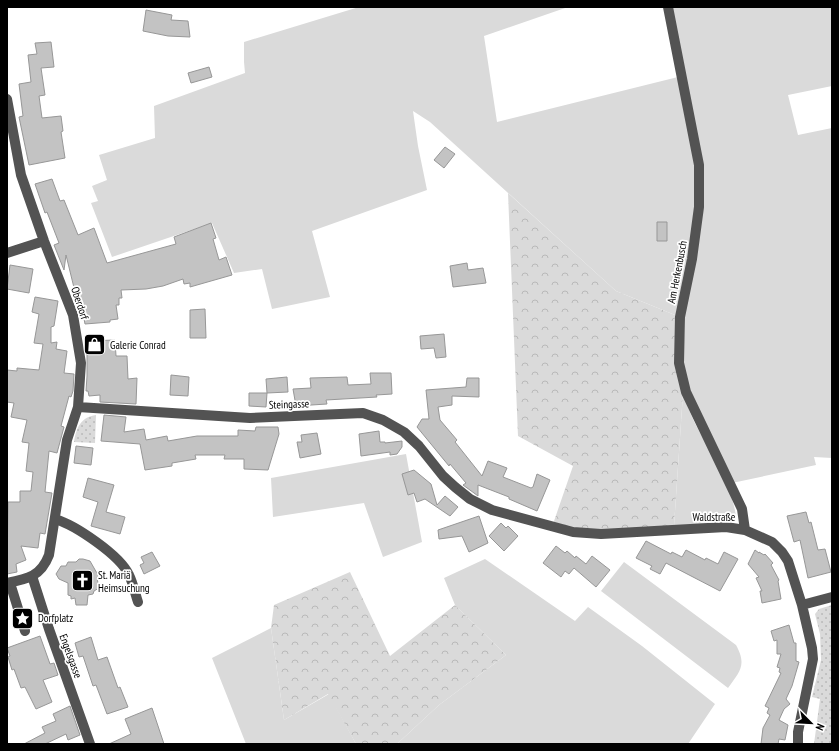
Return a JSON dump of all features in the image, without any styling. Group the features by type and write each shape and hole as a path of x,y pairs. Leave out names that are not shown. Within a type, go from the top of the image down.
{"street":[{"name":"Am Herkenbusch","path":"668,7 699,165 699,207 692,259 680,317 679,363 686,392 742,509 744,530"},
{"name":"Oberdorf","path":"7,99 21,175 44,241 73,315 81,363 78,407 67,440 49,555 46,564 41,570 32,576"},
{"path":"7,253 44,241"},
{"name":"Steingasse","path":"78,407 250,418 363,414 383,420 404,432 419,446 443,476 470,499"},
{"name":"Waldstraße","path":"470,499 492,510 573,532 601,534 726,527 744,530 772,542 782,552 788,561 802,605 812,648 813,659 798,732 798,744"},
{"path":"55,519 72,526 116,558 129,574 138,602"},
{"path":"25,631 9,583 32,576"},
{"name":"Engelsgasse","path":"32,576 49,629 90,744"},
{"path":"802,605 832,597"}],"green space":[{"path":"359,7 568,7 484,36 497,122 678,77 664,7 832,7 832,86 788,95 798,135 832,128 832,458 814,457 816,465 732,483 689,391 683,364 685,318 616,291 430,122 413,111 427,190 312,231 330,297 272,309 262,269 234,273 212,223 112,257 91,203 98,201 92,186 107,180 99,155 155,138 154,106 245,73 244,42"},
{"path":"508,193 616,291 680,317 683,393 674,526 601,534 553,524 573,466 518,436"},
{"path":"683,393 698,430 719,468 730,494 736,518 732,522 674,526"},
{"path":"96,415 95,443 74,442 76,432 80,424 87,418"},
{"path":"406,454 422,542 383,557 364,503 273,517 271,478"},
{"path":"485,559 575,621 588,607 642,646 715,704 688,744 397,744 439,705 506,655 455,605 444,578"},
{"path":"624,562 736,645 741,658 741,668 728,688 601,591"},
{"path":"350,572 390,656 455,605 506,655 439,705 397,744 356,744 328,694 284,720 271,628 274,605"},
{"path":"832,605 832,744 814,744 820,699 812,697 821,660 820,634 815,614 819,609"},
{"path":"271,628 284,720 329,694 356,744 246,744 212,658"}],"building":[{"path":"146,10 172,15 171,20 188,21 190,37 168,36 143,31"},
{"path":"51,42 54,67 41,68 45,95 39,96 42,118 61,116 63,131 61,132 65,158 29,165 19,117 23,116 19,84 31,82 28,55 37,54 35,43"},
{"path":"209,67 212,77 191,83 188,73"},
{"path":"445,147 455,154 444,168 434,160"},
{"path":"52,179 60,201 64,200 78,235 94,228 107,263 176,244 174,237 211,223 216,238 213,239 219,260 226,257 232,275 190,287 190,283 184,284 183,279 163,286 146,289 121,290 122,298 119,298 119,305 116,305 118,319 110,320 110,322 85,324 80,299 77,300 66,255 64,270 54,245 59,243 47,212 45,213 35,184"},
{"path":"657,222 667,222 667,241 657,241"},
{"path":"467,263 468,270 483,268 486,283 453,287 450,266"},
{"path":"10,265 33,269 29,293 7,289"},
{"path":"35,297 58,301 54,326 51,327 51,343 57,342 56,349 67,351 64,373 74,374 73,391 71,397 69,396 61,426 64,427 57,453 49,451 45,492 52,493 45,534 40,533 38,548 21,546 26,560 16,564 17,572 7,574 8,502 20,502 20,491 31,491 33,472 26,471 29,443 22,442 27,420 11,417 14,403 7,402 7,370 17,371 17,368 39,370 43,344 34,343 39,314 32,312"},
{"path":"205,309 206,338 190,338 190,310"},
{"path":"444,334 446,357 436,358 434,348 421,349 420,336"},
{"path":"115,340 116,356 127,356 128,379 137,378 136,404 100,402 100,395 89,396 88,391 86,391 87,341"},
{"path":"370,373 391,373 392,394 376,395 377,397 326,400 327,404 296,406 293,389 311,388 310,378 347,377 348,385 371,384"},
{"path":"171,375 189,377 188,396 170,395"},
{"path":"287,377 288,392 267,393 266,379"},
{"path":"467,378 479,378 479,397 452,396 452,405 438,407 440,420 457,440 455,442 482,476 488,461 507,468 503,477 531,488 533,487 537,474 550,480 537,511 509,499 509,497 478,485 478,496 463,485 466,483 450,464 449,466 417,427 422,419 429,419 426,390 466,387"},
{"path":"249,393 267,393 266,407 249,406"},
{"path":"104,415 126,417 124,432 144,429 146,440 167,436 168,441 197,436 238,436 238,430 255,431 256,427 278,427 279,434 268,470 244,469 244,459 224,459 225,455 195,455 196,459 172,463 172,466 145,470 140,444 101,441"},
{"path":"379,431 380,442 385,443 402,441 402,447 397,454 390,455 390,452 361,456 359,434"},
{"path":"317,433 321,454 300,458 297,442 302,442 301,435"},
{"path":"76,446 93,448 91,465 74,463"},
{"path":"414,470 431,484 437,505 445,496 458,507 450,516 425,499 417,502 414,493 408,495 402,474"},
{"path":"88,478 114,485 106,512 125,517 120,534 91,526 98,502 83,497"},
{"path":"806,512 809,523 811,522 818,550 825,549 831,572 808,578 800,540 794,542 787,516"},
{"path":"479,516 488,543 469,552 462,536 439,539 438,530"},
{"path":"501,523 506,528 508,526 518,536 504,551 489,536"},
{"path":"646,541 671,554 672,552 682,557 686,550 705,560 706,558 718,564 724,552 738,559 720,591 666,563 660,574 650,569 652,566 636,558"},
{"path":"556,546 565,553 567,551 575,558 576,556 586,564 592,556 610,570 596,587 574,568 569,574 565,571 561,577 543,563"},
{"path":"755,550 764,555 765,554 773,563 771,565 779,580 781,599 762,603 760,591 762,591 756,578 759,577 748,564"},
{"path":"152,552 160,566 144,574 140,565 144,563 141,557"},
{"name":"St. Mariä Heimsuchung","path":"79,559 90,561 98,575 97,578 99,588 94,591 93,594 88,595 87,605 76,605 75,598 71,599 71,596 68,595 68,583 59,579 56,574 61,566 66,566 68,562 76,562"},
{"path":"789,625 794,643 796,643 796,661 799,662 792,686 786,699 790,704 784,709 779,720 788,725 785,740 779,739 778,744 761,744 763,728 770,715 767,713 769,708 765,706 781,673 779,672 780,668 777,667 781,654 777,654 777,640 774,641 771,631"},
{"path":"40,636 50,664 54,663 58,675 43,680 52,702 36,709 25,687 21,688 14,669 12,670 7,648"},
{"path":"91,637 98,660 107,657 118,688 120,687 128,707 107,714 96,685 93,686 83,656 79,657 75,643"},
{"path":"70,706 80,735 68,740 66,734 45,744 24,744 45,733 42,727 56,721 53,714"},
{"path":"152,708 164,744 109,744 131,734 125,719"}],"place":[{"name":"Galerie Conrad","path":"95,345"},
{"name":"St. Mariä Heimsuchung","path":"83,581"},
{"name":"Dorfplatz","path":"23,618"}]}
